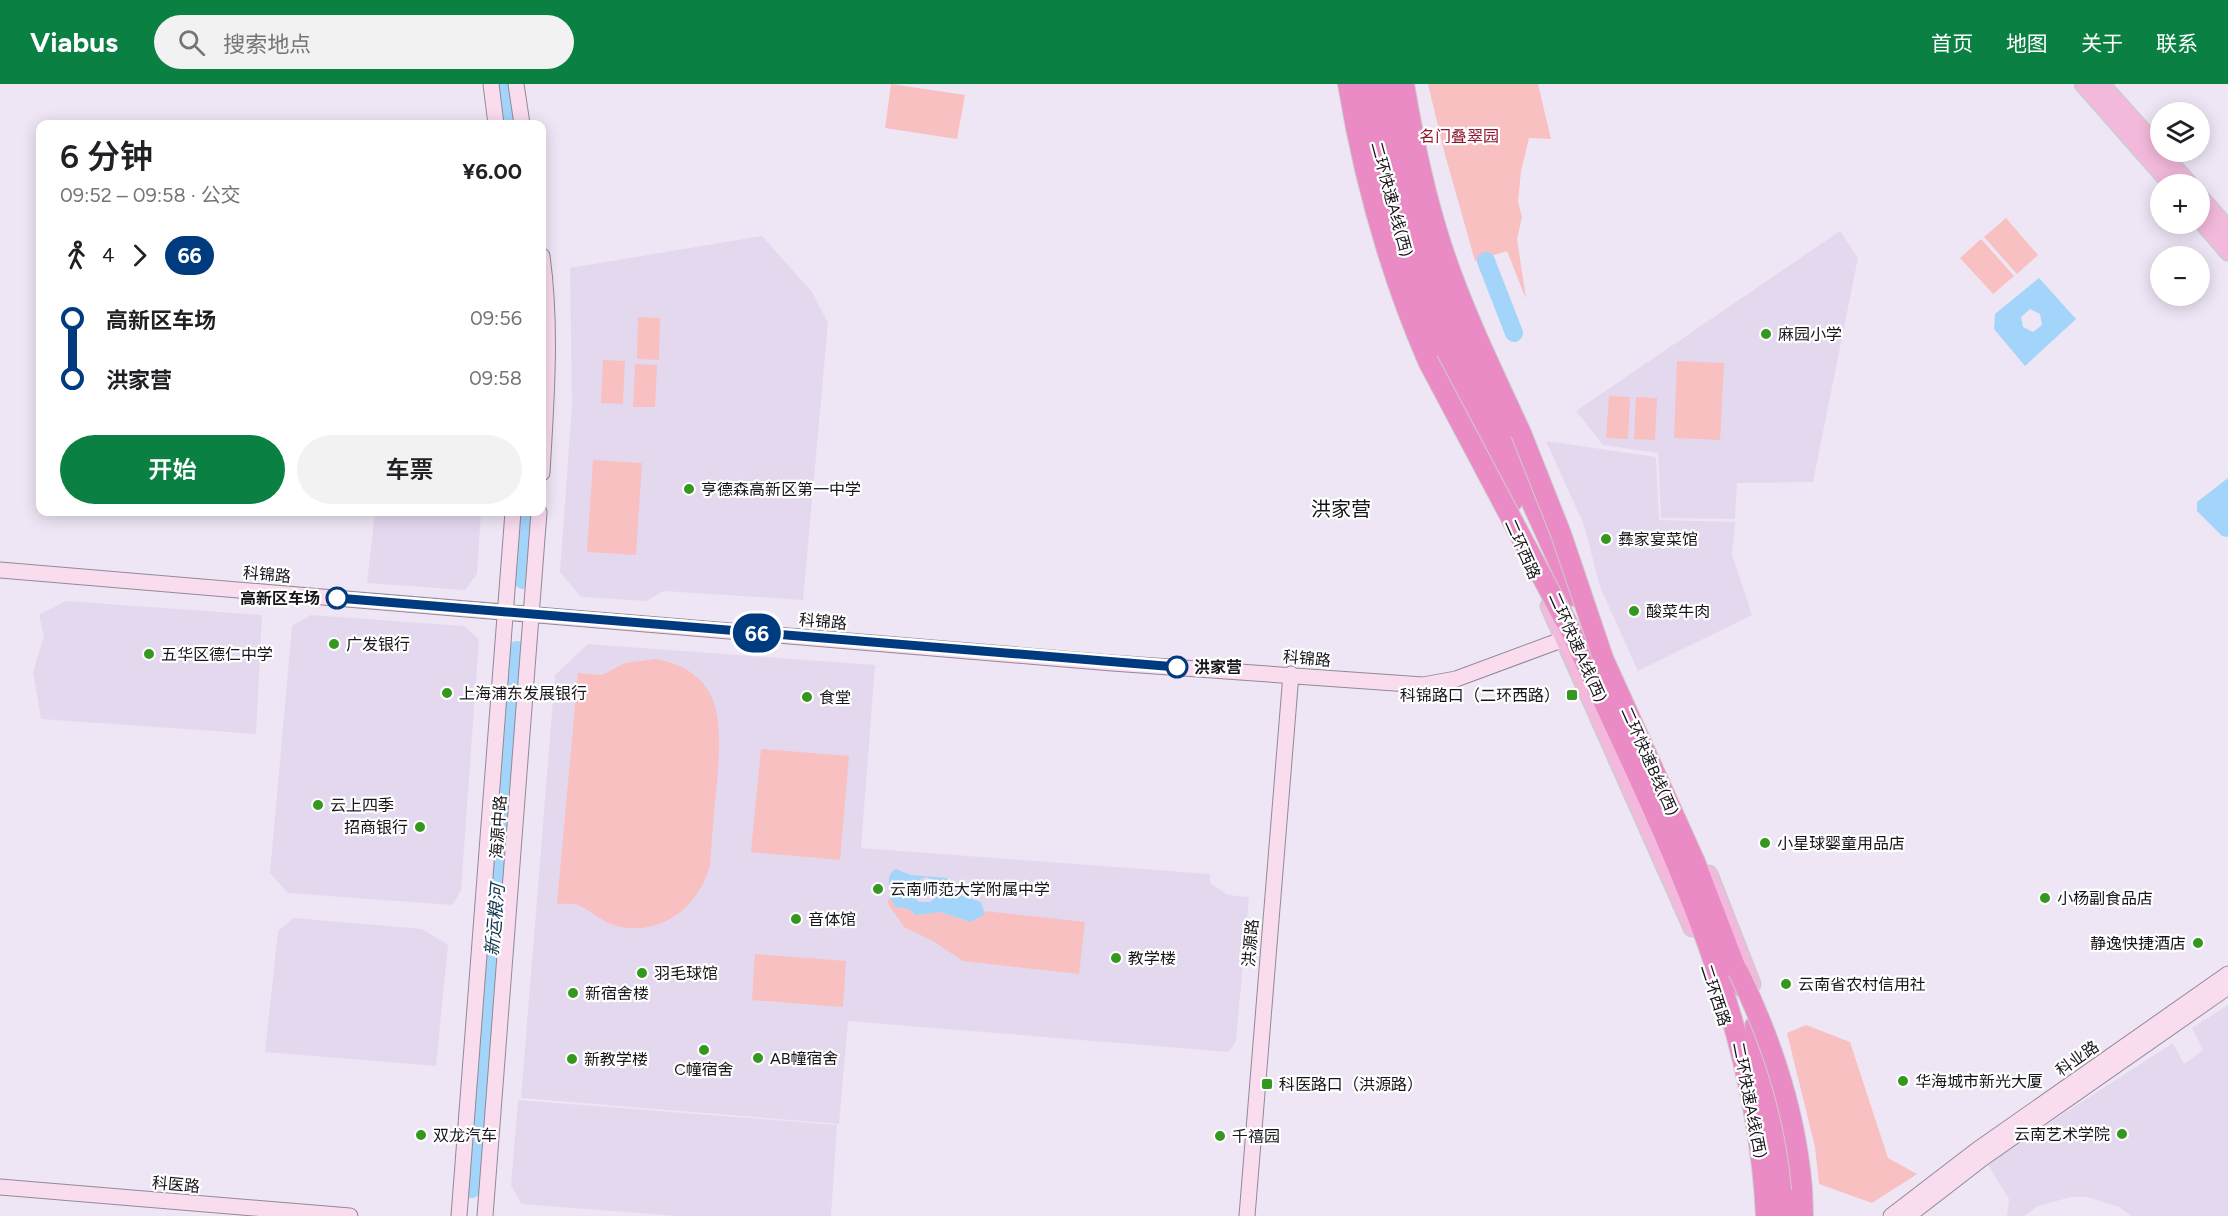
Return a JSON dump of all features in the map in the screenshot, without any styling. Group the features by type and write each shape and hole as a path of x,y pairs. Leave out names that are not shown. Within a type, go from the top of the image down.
{"highway":[{"path":"1348,84 1373,209 1410,319 1458,422 1565,629"},
{"name":"二环快速A线(西)","path":"1367,84 1387,187 1416,284 1444,354 1565,629 1678,870 1720,977 1737,1030 1753,1100 1766,1216"},
{"name":"二环快速B线(西)","path":"1385,84 1404,183 1437,287 1695,862 1738,972 1760,1043 1771,1096 1785,1216"},
{"path":"1404,84 1417,154 1433,220 1454,280 1538,473 1604,661"},
{"path":"1738,972 1769,1046 1786,1101 1799,1164 1803,1216"}],"main road":[{"name":"二环西路","path":"1357,84 1380,198 1411,296 1565,629 1673,882 1718,998 1744,1101 1757,1216"},
{"path":"1395,84 1417,197 1453,302 1695,840 1743,959 1764,1023 1777,1077 1788,1149 1794,1216"},
{"path":"2083,84 2162,174"},
{"path":"2101,84 2150,139"},
{"path":"2170,162 2181,174"},
{"path":"2210,209 2228,230"},
{"path":"2210,231 2228,252"}],"street":[{"path":"490,84 495,120"},
{"path":"516,84 521,120"},
{"path":"546,286 548,376 546,408"},
{"name":"海源中路","path":"459,1216 513,516"},
{"name":"海源中路","path":"484,1216 539,516"},
{"name":"科锦路","path":"0,570 1089,662 1291,674 1423,685 1442,683 1565,629"},
{"name":"洪源路","path":"1247,1216 1291,674"},
{"name":"科业路","path":"1891,1216 1977,1150 2228,974"},
{"name":"科业路","path":"1908,1216 1983,1158 2228,987"},
{"name":"科医路","path":"0,1187 350,1216"}],"shaded area":[{"name":"麻园小学","path":"1840,231 1858,258 1813,482 1737,483 1735,519 1661,518 1658,453 1603,445 1576,411"},
{"name":"亨德森高新区第一中学","path":"762,236 812,292 828,323 803,600 664,591 646,601 581,597 560,572 572,405 570,268"},
{"path":"1546,441 1656,457 1659,520 1735,522 1732,555 1752,615 1638,671 1600,587 1584,525"},
{"path":"375,516 481,516 477,574 465,590 367,583"},
{"name":"五华区德仁中学","path":"66,601 262,615 256,734 41,719 33,672 44,636 39,615"},
{"path":"311,615 464,626 479,639 461,891 452,905 288,893 270,873 292,626"},
{"name":"云南师范大学附属中学","path":"588,644 875,665 861,848 1210,874 1210,883 1228,895 1249,897 1236,1041 1229,1052 848,1021 839,1124 521,1098 555,675"},
{"path":"294,918 422,929 448,945 436,1066 265,1052 278,931"},
{"name":"云南艺术学院","path":"2228,1005 2228,1216 2132,1216 2119,1207 2087,1197 2071,1197 2038,1206 2024,1216 2007,1216 2009,1199 1987,1163 2173,1043 2184,1064 2203,1050 2192,1028"},
{"path":"518,1100 837,1125 831,1216 677,1216 521,1204 511,1185"}],"green space":[{"path":"891,84 965,95 957,139 885,128"},
{"name":"名门叠翠园","path":"1428,84 1538,84 1551,139 1529,138 1521,171 1518,202 1522,217 1517,239 1526,299 1507,251 1475,261"},
{"path":"2006,218 2038,255 2017,274 1984,237"},
{"path":"1981,239 2014,276 1993,294 1960,258"},
{"path":"638,317 660,318 659,360 637,359"},
{"path":"603,360 625,361 623,404 601,403"},
{"path":"1677,361 1724,363 1720,440 1674,438"},
{"path":"635,364 657,365 655,407 633,407"},
{"path":"1609,396 1630,397 1628,439 1606,438"},
{"path":"1636,397 1657,398 1655,440 1634,439"},
{"path":"593,460 642,463 636,555 587,552"},
{"path":"656,659 679,666 696,676 708,689 715,705 719,741 710,865 697,894 676,915 663,923 633,928 612,924 578,905 557,904 578,673 602,675 625,663"},
{"path":"761,749 849,756 840,860 751,852"},
{"path":"890,898 896,907 909,909 915,915 940,912 967,921 977,920 985,911 1085,922 1079,974 963,961 933,941 904,927 887,902"},
{"path":"755,954 846,961 843,1007 752,1000"},
{"path":"1806,1025 1850,1042 1888,1158 1917,1174 1872,1203 1819,1184 1815,1147 1787,1033"}],"water":[{"path":"2039,278 2076,319 2025,366 1994,329 1995,314","holes":["2030,309 2040,314 2042,325 2033,332 2023,327 2021,317"]},
{"path":"2228,478 2228,537 2222,536 2197,511 2197,502"},
{"path":"896,869 911,875 947,878 950,887 961,891 962,896 981,902 985,914 971,922 940,912 915,915 909,909 896,907 890,898 893,892 889,879","holes":["926,877 937,881 938,896 930,902 919,902 911,894 913,883"]}],"waterway":[{"name":"新运粮河","path":"506,84 511,120"},
{"path":"1486,261 1514,333"},
{"name":"新运粮河","path":"523,580 528,516"},
{"name":"新运粮河","path":"472,1189 517,650"}],"bus line":[{"name":"66","path":"337,598 1177,667"}],"place":[{"name":"麻园小学","path":"1766,334"},
{"name":"亨德森高新区第一中学","path":"689,489"},
{"name":"彝家宴菜馆","path":"1606,539"},
{"name":"高新区车场","path":"337,598"},
{"name":"酸菜牛肉","path":"1634,611"},
{"name":"广发银行","path":"334,644"},
{"name":"五华区德仁中学","path":"149,654"},
{"name":"洪家营","path":"1177,667"},
{"name":"上海浦东发展银行","path":"447,693"},
{"name":"科锦路口（二环西路）","path":"1572,695"},
{"name":"食堂","path":"807,697"},
{"name":"云上四季","path":"318,805"},
{"name":"招商银行","path":"420,827"},
{"name":"小星球婴童用品店","path":"1765,843"},
{"name":"云南师范大学附属中学","path":"878,889"},
{"name":"小杨副食品店","path":"2045,898"},
{"name":"音体馆","path":"796,919"},
{"name":"静逸快捷酒店","path":"2198,943"},
{"name":"教学楼","path":"1116,958"},
{"name":"羽毛球馆","path":"642,973"},
{"name":"云南省农村信用社","path":"1786,984"},
{"name":"新宿舍楼","path":"573,993"},
{"name":"C幢宿舍","path":"704,1050"},
{"name":"AB幢宿舍","path":"758,1058"},
{"name":"新教学楼","path":"572,1059"},
{"name":"华海城市新光大厦","path":"1903,1081"},
{"name":"科医路口（洪源路）","path":"1267,1084"},
{"name":"云南艺术学院","path":"2122,1134"},
{"name":"双龙汽车","path":"421,1135"},
{"name":"千禧园","path":"1220,1136"}],"district":[{"name":"洪家营","path":"1341,509"}]}
